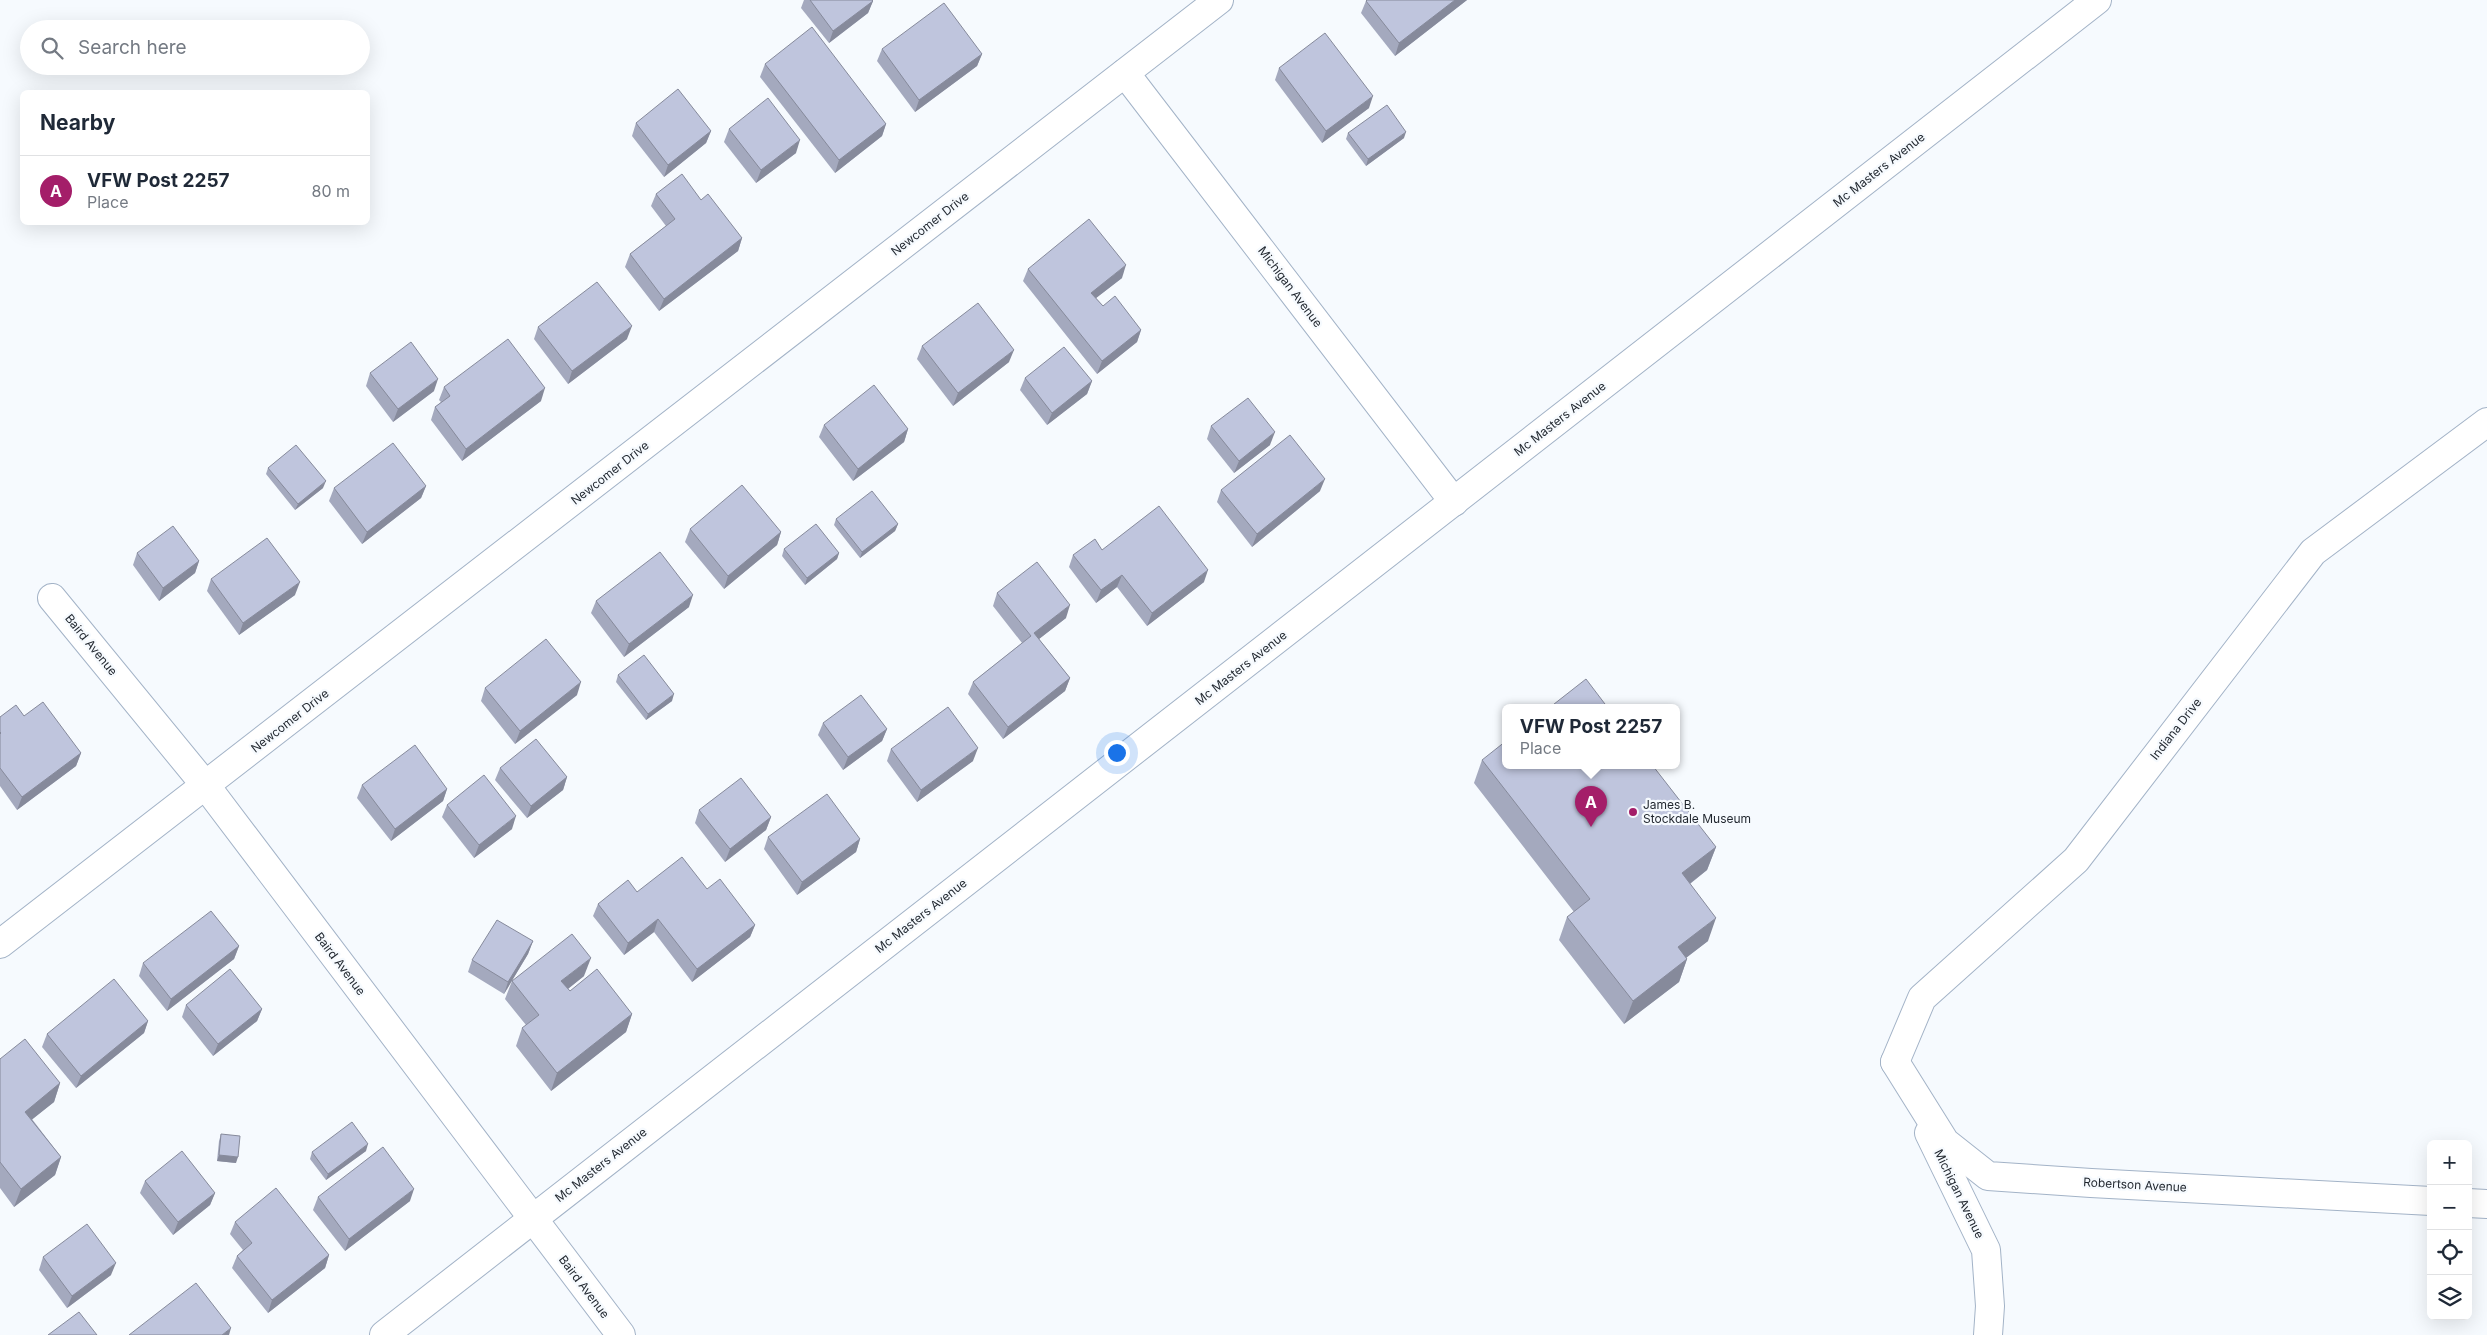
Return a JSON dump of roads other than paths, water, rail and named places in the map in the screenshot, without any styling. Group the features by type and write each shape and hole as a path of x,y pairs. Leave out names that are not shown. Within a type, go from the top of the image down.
{"street":[{"name":"Newcomer Drive","path":"0,944 1219,0"},
{"name":"Mc Masters Avenue","path":"384,1335 2097,0"},
{"name":"Michigan Avenue","path":"1125,73 1454,502"},
{"name":"Indiana Drive","path":"1895,1062 1922,998 2076,860 2313,552 2487,422"},
{"name":"Baird Avenue","path":"52,598 206,786 621,1335"},
{"name":"Michigan Avenue","path":"1895,1062 1986,1250 1990,1306 1988,1335"},
{"name":"Robertson Avenue","path":"1895,1062 1945,1142 1988,1176 2427,1201"},
{"path":"2472,1203 2487,1204"}],"place":[{"name":"James B. Stockdale Museum","path":"1633,812"},
{"name":"VFW Post 2257","path":"1591,827"}]}
